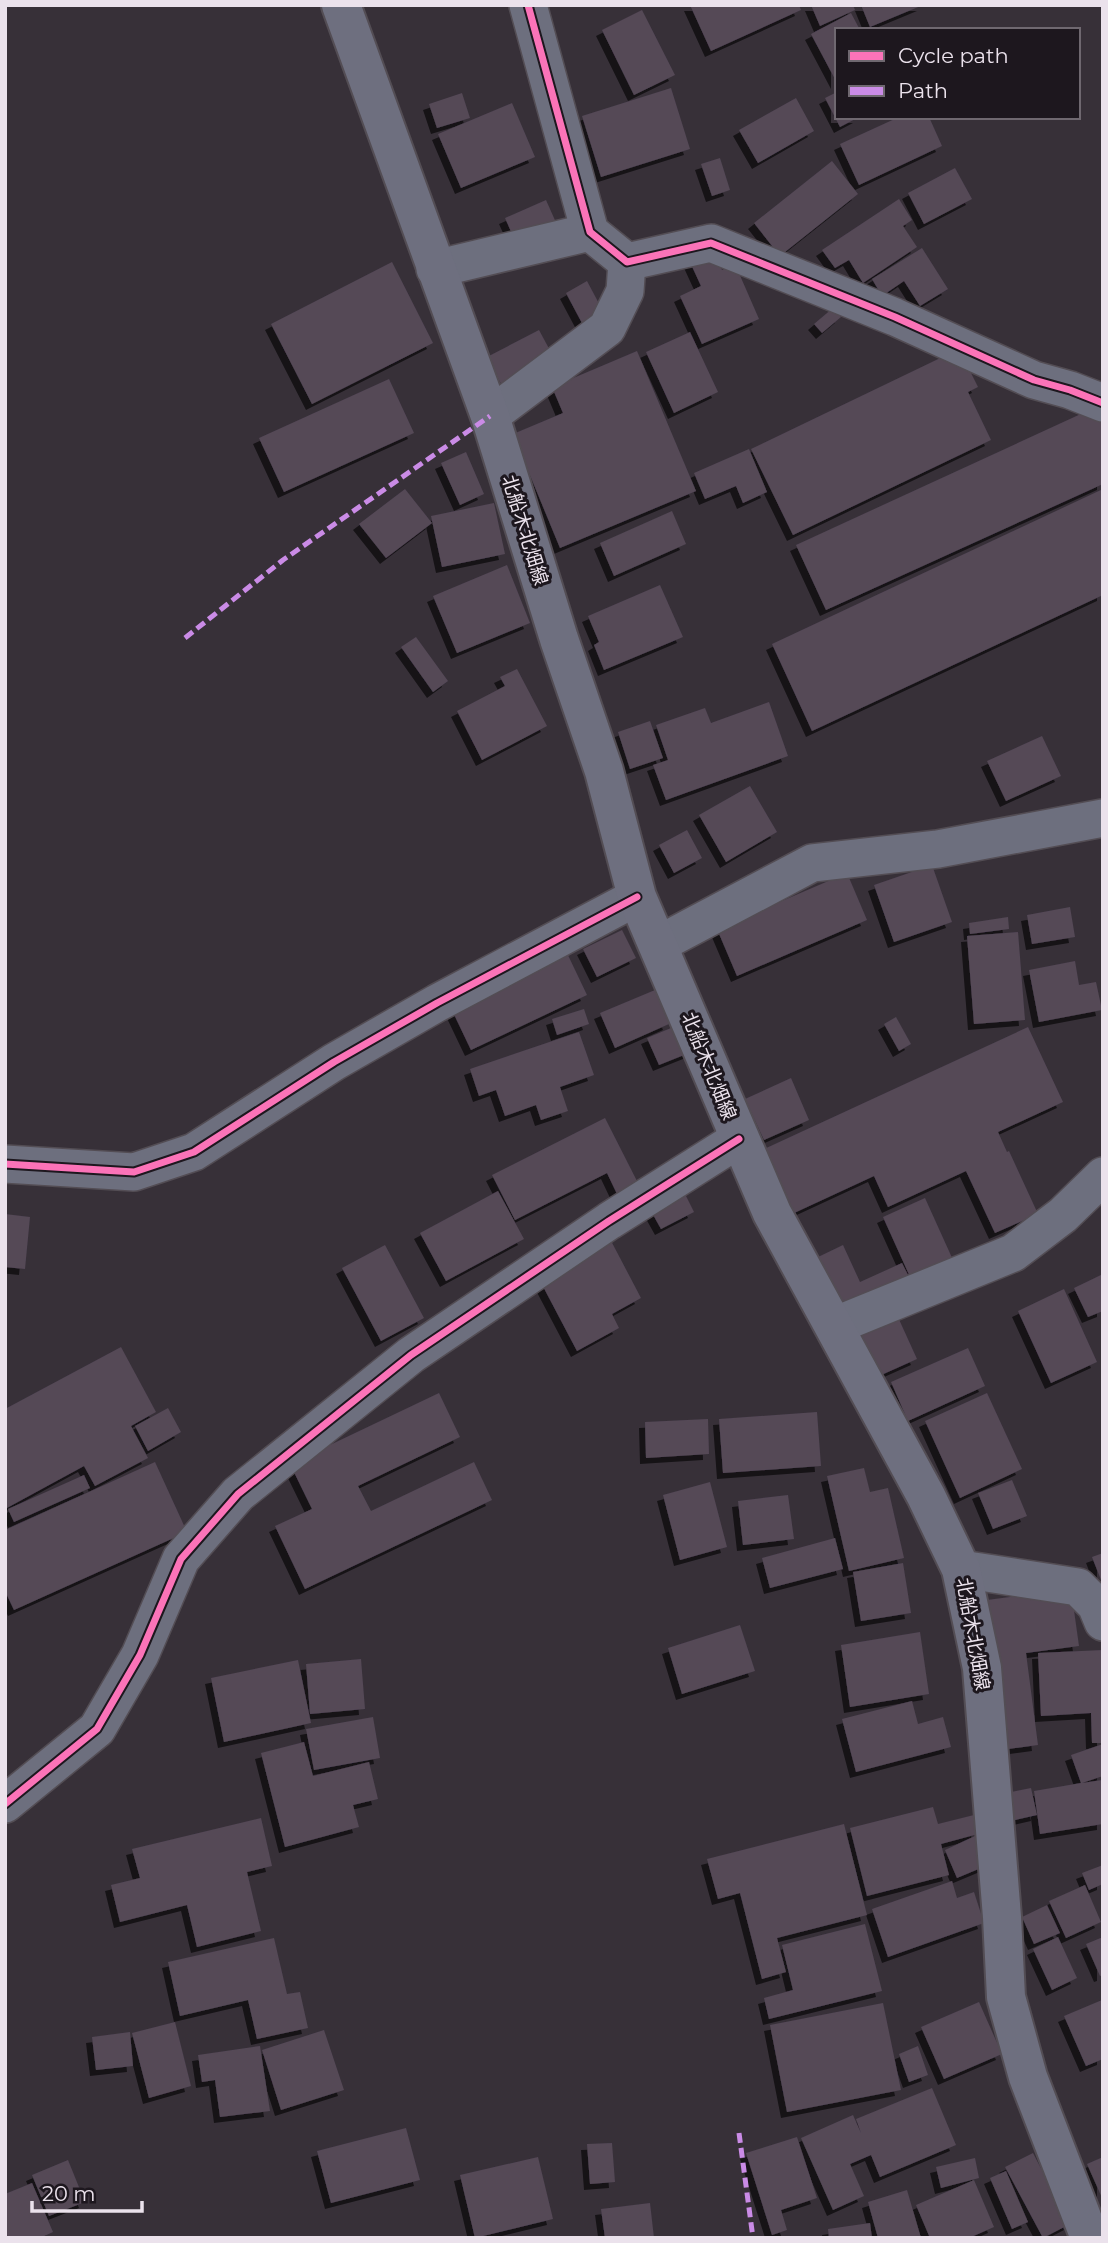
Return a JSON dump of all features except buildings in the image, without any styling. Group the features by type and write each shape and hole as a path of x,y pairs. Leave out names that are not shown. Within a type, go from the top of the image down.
{"main road":[{"name":"北船木北畑線","path":"341,5 489,416 559,639 604,771 637,897 772,1213 926,1496 961,1569 982,1668 1006,1997 1028,2077 1090,2238"}],"street":[{"path":"528,5 590,232 627,262"},
{"path":"435,270 590,232"},
{"path":"627,262 711,243 895,317 1034,380 1103,403"},
{"path":"489,416 607,328 625,291 627,262"},
{"path":"659,944 812,863 938,849 1103,818"},
{"path":"5,1164 134,1172 194,1152 345,1055 637,897"},
{"path":"5,1804 97,1729 140,1655 181,1559 238,1493 411,1355 609,1221 739,1139"},
{"path":"834,1326 1013,1253 1063,1215 1103,1176"},
{"path":"961,1569 1078,1587 1096,1605 1103,1622"}],"marked path":[{"path":"185,638 283,560 490,416"},
{"path":"739,2133 753,2238"}],"cycle path":[{"path":"528,5 590,232 627,262 711,243 895,317 1034,380 1103,403"},
{"path":"5,1164 134,1172 194,1152 334,1062 437,1003 637,897"},
{"path":"5,1804 97,1729 140,1655 181,1559 238,1494 411,1355 609,1221 739,1139"}]}
